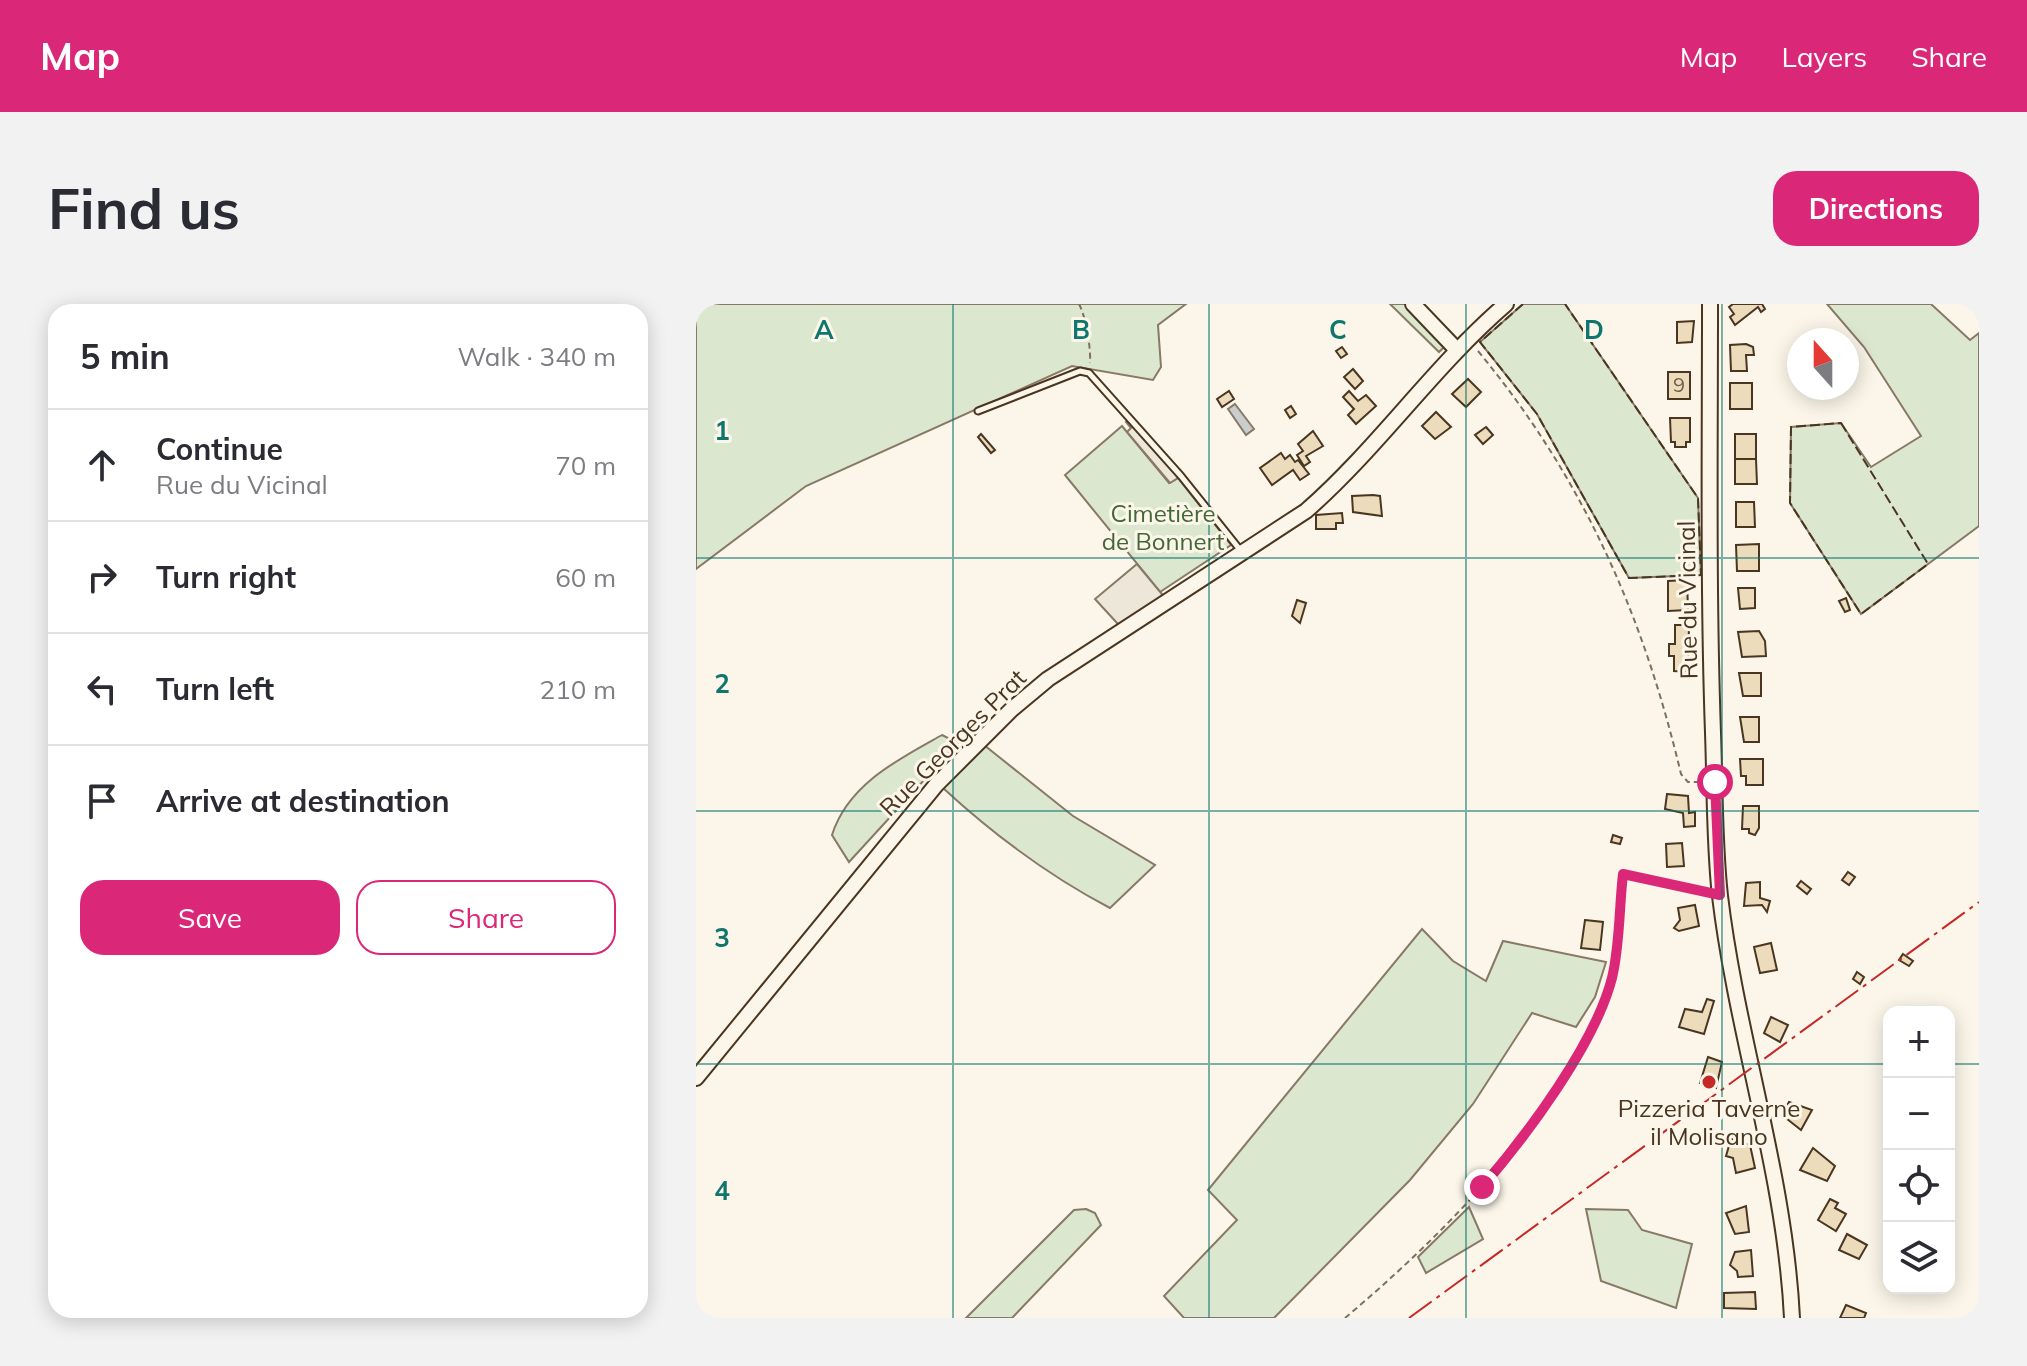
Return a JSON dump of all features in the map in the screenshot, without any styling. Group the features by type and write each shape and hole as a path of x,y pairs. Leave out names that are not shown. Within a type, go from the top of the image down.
{"street":[{"path":"1413,304 1461,343"},
{"name":"Rue Georges Prat","path":"696,1078 936,785 1012,709 1048,679 1244,555 1306,511 1343,479 1461,343 1506,304"},
{"name":"Rue du Vicinal","path":"1710,304 1709,609 1720,895 1740,1011 1781,1197 1789,1257 1792,1318"}],"lane":[{"path":"978,411 1080,371 1089,373 1171,464 1244,555"}],"path":[{"path":"1079,304 1087,322 1089,373"},
{"path":"1461,343 1525,408 1592,519 1635,615 1664,699 1681,774 1688,782 1715,782"},
{"path":"1345,1318 1384,1286 1482,1187 1510,1155 1563,1076 1593,1026 1612,979 1623,874 1720,895"}],"green space":[{"path":"696,304 1186,304 1158,325 1161,367 1153,380 1072,366 806,486 696,569"},
{"path":"1390,304 1413,304 1449,342 1439,352"},
{"path":"1523,304 1565,304 1698,498 1701,575 1629,578 1537,414 1480,342"},
{"path":"1827,304 1931,304 1970,340 1979,333 1979,526 1861,614 1790,503 1791,427 1841,423 1871,467 1921,436 1859,341 1859,328 1848,328"},
{"name":"Cimetière de Bonnert","path":"1122,426 1169,483 1178,478 1231,545 1160,592 1065,475"},
{"path":"942,735 958,743 849,862 832,835 850,801 877,775"},
{"path":"984,745 1073,816 1155,865 1110,908 1023,854 943,788"},
{"path":"1422,929 1453,961 1486,981 1503,941 1606,962 1595,997 1576,1027 1532,1013 1473,1104 1410,1180 1274,1318 1184,1318 1164,1296 1237,1220 1208,1190"},
{"path":"1469,1207 1483,1239 1426,1273 1418,1257"},
{"path":"1086,1209 1095,1213 1101,1225 1012,1318 966,1318 1074,1210"},
{"path":"1586,1209 1628,1210 1642,1230 1692,1244 1676,1308 1601,1281"}],"shaded area":[{"path":"1235,404 1254,429 1246,435 1228,409"},
{"path":"1132,418 1181,476 1170,483 1127,432 1131,428 1126,422"},
{"path":"1137,564 1166,599 1117,630 1117,623 1095,599"}],"building":[{"path":"1733,304 1762,304 1765,309 1761,312 1758,307 1735,325 1730,317 1734,314 1729,307"},
{"path":"1694,321 1692,342 1677,343 1677,322"},
{"path":"1730,345 1753,347 1754,355 1746,355 1747,371 1731,371"},
{"path":"1342,347 1347,354 1341,358 1336,351"},
{"path":"1353,369 1363,381 1355,389 1344,377"},
{"path":"1668,372 1690,372 1690,399 1668,399"},
{"path":"1468,379 1481,392 1466,407 1452,394"},
{"path":"1730,383 1752,383 1752,409 1730,409"},
{"path":"1229,391 1234,399 1222,407 1217,399"},
{"path":"1349,391 1358,401 1366,395 1376,406 1356,424 1348,415 1354,409 1343,397"},
{"path":"1291,406 1296,414 1290,418 1285,410"},
{"path":"1436,412 1451,427 1435,439 1422,426"},
{"path":"1670,418 1690,418 1690,442 1686,442 1686,447 1675,447 1675,442 1671,442"},
{"path":"1486,427 1493,435 1483,444 1475,435"},
{"path":"1313,431 1323,446 1306,456 1310,462 1304,466 1297,455 1303,451 1298,444"},
{"path":"981,434 995,450 991,453 978,437"},
{"path":"1735,434 1756,434 1756,459 1735,459"},
{"path":"1281,453 1285,459 1290,455 1295,462 1298,460 1309,474 1300,480 1293,470 1272,485 1260,468"},
{"path":"1735,459 1756,459 1757,484 1735,484"},
{"path":"1352,496 1380,496 1382,516 1353,512"},
{"path":"1736,502 1754,502 1755,527 1736,527"},
{"path":"1342,513 1343,523 1336,523 1336,529 1316,529 1316,515"},
{"path":"1759,544 1759,571 1737,571 1736,545"},
{"path":"1687,580 1688,610 1668,611 1668,581"},
{"path":"1738,588 1755,588 1755,608 1740,609"},
{"path":"1846,598 1850,610 1845,612 1839,601"},
{"path":"1297,600 1306,603 1300,623 1292,616"},
{"path":"1675,625 1689,625 1688,672 1674,671 1674,656 1669,656 1669,644 1675,644"},
{"path":"1759,631 1765,641 1766,656 1742,657 1738,632"},
{"path":"1739,673 1761,673 1761,696 1743,696"},
{"path":"1740,717 1759,717 1759,742 1744,742"},
{"path":"1740,759 1763,759 1763,785 1746,785 1746,776 1741,776"},
{"path":"1667,794 1688,796 1689,813 1695,812 1695,826 1684,827 1683,813 1665,809"},
{"path":"1743,806 1759,806 1759,828 1755,835 1749,833 1749,829 1742,829"},
{"path":"1613,835 1622,838 1620,844 1611,842"},
{"path":"1682,843 1684,866 1667,867 1666,844"},
{"path":"1848,872 1855,877 1849,885 1842,880"},
{"path":"1801,881 1811,889 1807,894 1797,886"},
{"path":"1760,882 1760,898 1770,901 1767,912 1762,905 1744,906 1746,883"},
{"path":"1695,905 1699,926 1679,931 1674,928 1680,920 1678,908"},
{"path":"1585,920 1603,922 1600,950 1581,948"},
{"path":"1771,943 1777,970 1760,973 1754,947"},
{"path":"1903,954 1913,961 1909,966 1899,960"},
{"path":"1857,972 1864,977 1860,984 1853,979"},
{"path":"1707,999 1714,1001 1704,1034 1679,1027 1685,1009 1702,1012"},
{"path":"1771,1017 1788,1025 1780,1042 1764,1033"},
{"path":"1708,1057 1722,1062 1716,1088 1700,1083"},
{"path":"1789,1102 1812,1110 1801,1130 1782,1115"},
{"path":"1731,1139 1750,1145 1755,1168 1736,1173 1733,1158 1726,1156"},
{"path":"1813,1148 1835,1166 1827,1181 1800,1170"},
{"path":"1830,1199 1838,1203 1835,1208 1846,1214 1836,1231 1818,1220"},
{"path":"1746,1206 1749,1232 1735,1234 1726,1213"},
{"path":"1847,1234 1867,1245 1859,1259 1839,1250"},
{"path":"1751,1250 1753,1276 1738,1277 1737,1271 1730,1265 1735,1252"},
{"path":"1755,1292 1756,1309 1724,1308 1724,1293"},
{"path":"1846,1305 1866,1313 1864,1318 1840,1318"}],"fence":[{"path":"1523,304 1480,342 1537,414 1629,578 1701,575 1698,498 1565,304"},
{"path":"1841,423 1928,564 1861,614 1790,503 1791,427 1841,423"}],"power":[{"path":"1409,1318 1979,902"}],"place":[{"name":"Pizzeria Taverne il Molisano","path":"1709,1082"}],"route":[{"path":"1482,1187 1510,1155 1593,1026 1612,979 1623,874 1720,895 1715,782"}]}
